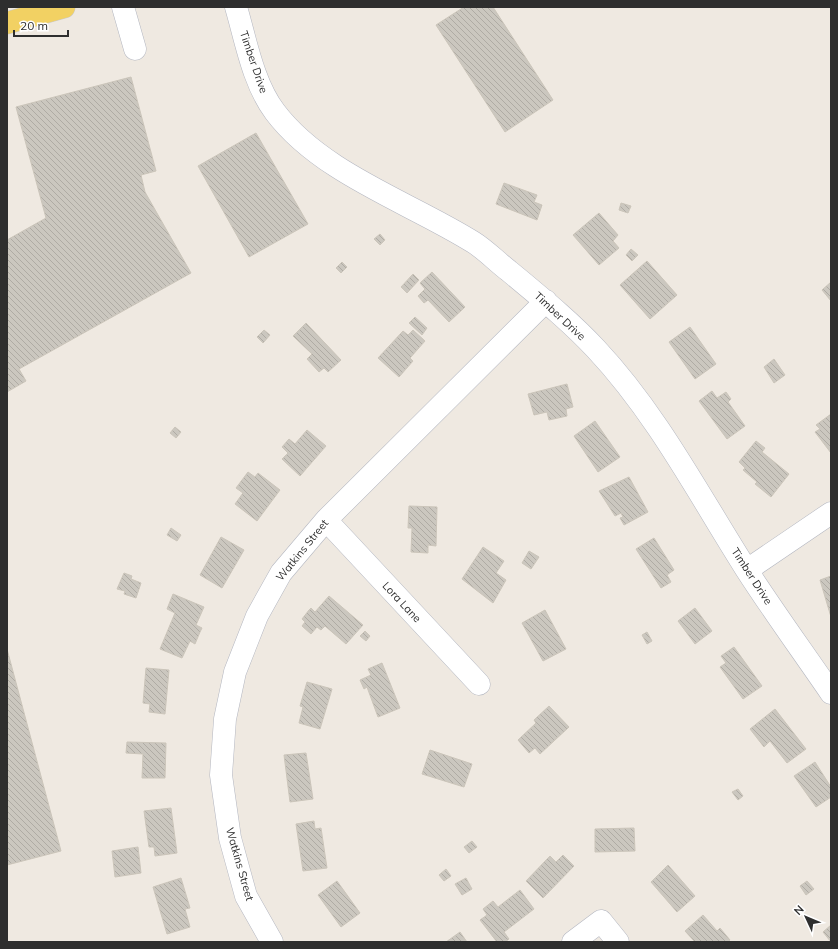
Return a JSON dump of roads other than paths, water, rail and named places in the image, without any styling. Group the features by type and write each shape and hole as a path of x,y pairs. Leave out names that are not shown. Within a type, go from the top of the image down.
{"main road":[{"path":"7,23 64,7"}],"street":[{"path":"123,7 135,48"},
{"name":"Timber Drive","path":"236,7 260,87 274,111 289,127 318,154 348,174 474,243 546,301 596,349 632,392 690,476 747,570 831,693"},
{"name":"Watkins Street","path":"272,942 246,896 230,838 221,775 225,719 235,672 257,616 281,573 326,520 546,301"},
{"path":"747,570 831,513"},
{"name":"Lora Lane","path":"326,520 479,684"},
{"path":"573,942 601,922 618,942"}]}
